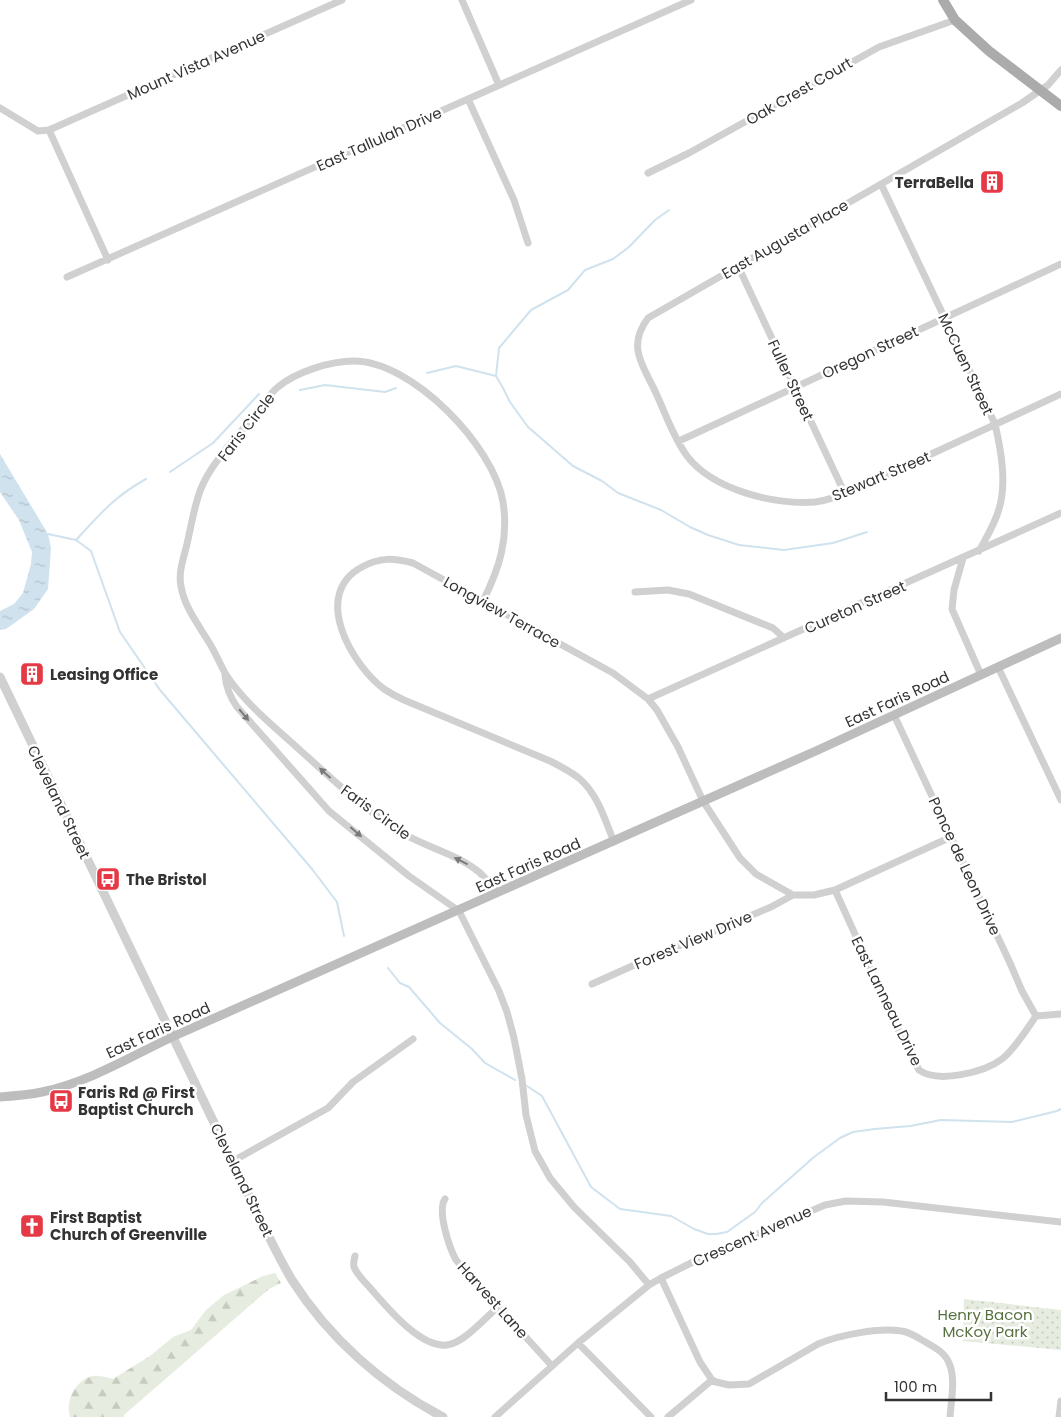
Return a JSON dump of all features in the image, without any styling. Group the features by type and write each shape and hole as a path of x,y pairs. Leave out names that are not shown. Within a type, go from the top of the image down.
{"main road":[{"path":"943,0 956,20 988,51 1061,106"},
{"name":"East Faris Road","path":"0,1097 41,1092 70,1084 104,1071 172,1037 614,842 1061,638"}],"street":[{"name":"Mount Vista Avenue","path":"49,130 342,0"},
{"path":"462,0 499,86"},
{"name":"East Tallulah Drive","path":"67,277 692,0"},
{"name":"Oak Crest Court","path":"648,173 689,154 879,47 956,20"},
{"name":"East Augusta Place","path":"679,442 637,351 637,336 648,318 1040,91 1061,70"},
{"path":"468,99 514,200 528,242"},
{"path":"0,108 38,131 49,130 108,260"},
{"name":"McCuen Street","path":"881,184 995,424 1000,446 1001,502 989,533 978,551"},
{"name":"Oregon Street","path":"679,442 795,386 1061,264"},
{"name":"Fuller Street","path":"738,266 844,494"},
{"name":"Faris Circle","path":"483,601 500,563 505,526 503,497 484,456 473,439 443,407 417,385 391,370 368,362 352,361 331,363 300,374 278,386 224,453 201,490 182,566 180,585 187,604 225,672 234,685 274,727 354,798 416,841 468,864 480,873 497,892"},
{"name":"Stewart Street","path":"679,442 697,466 717,481 746,493 779,500 802,502 830,499 1061,394"},
{"name":"Cureton Street","path":"648,699 1061,513"},
{"name":"Longview Terrace","path":"614,842 596,800 588,787 571,772 550,760 404,700 384,688 359,661 346,640 337,613 339,596 348,579 356,570 370,562 385,558 413,563 613,673 648,699 657,710 678,747 703,801 740,858 764,880 793,895"},
{"path":"963,558 954,590 952,609 981,675"},
{"path":"636,592 668,590 689,594 773,628 784,638"},
{"path":"998,667 1061,800"},
{"name":"Faris Circle","path":"225,672 226,684 237,707 328,811 409,876 459,911"},
{"name":"Cleveland Street","path":"0,677 172,1037 278,1254 293,1280 319,1316 372,1371 406,1396 443,1417"},
{"name":"Ponce de Leon Drive","path":"894,715 1022,992 1036,1016"},
{"path":"793,895 835,890 951,837"},
{"name":"East Lanneau Drive","path":"835,890 901,1036 919,1070 924,1073 942,1076 956,1075 976,1071 994,1064 1008,1053 1036,1016"},
{"name":"Forest View Drive","path":"592,984 771,907 793,895"},
{"path":"459,911 499,991 507,1012 514,1038 522,1079 526,1115 535,1151 550,1178 574,1207 630,1262 649,1285"},
{"path":"1036,1016 1061,1014"},
{"path":"233,1160 328,1108 353,1082 413,1039"},
{"name":"Harvest Lane","path":"445,1199 442,1203 442,1214 453,1254 460,1265 552,1366"},
{"name":"Crescent Avenue","path":"495,1417 578,1343 649,1285 797,1216 834,1202 882,1202 1061,1222"},
{"path":"355,1256 354,1267 358,1274 389,1309 416,1333 436,1344 449,1345 463,1338 499,1306"},
{"path":"661,1278 700,1362 712,1380 729,1385 749,1384 830,1339 882,1330 904,1332 938,1349 950,1364 952,1376 950,1417"},
{"path":"578,1343 651,1417"},
{"path":"668,1417 712,1380"},
{"path":"1059,1417 1061,1400"}],"green space":[{"path":"275,1273 281,1283 269,1289 124,1417 70,1417 69,1404 73,1392 82,1381 93,1376 113,1379 150,1356 173,1337 191,1330 206,1310 224,1295 263,1276"},
{"name":"Henry Bacon McKoy Park","path":"964,1299 1061,1310 1061,1350 963,1341"}],"water":[{"path":"0,454 48,534 51,548 48,589 34,609 6,629 0,630 0,611 14,604 23,593 31,564 32,552 19,520 0,492"}],"waterway":[{"path":"496,376 499,348 531,310 568,290 585,270 613,259 629,247 655,220 669,210"},
{"path":"427,373 456,366 496,376 510,402 528,427 573,466 602,481 618,493 661,510 708,535 739,545 784,550 833,543 867,532"},
{"path":"300,390 325,385 385,392 396,388"},
{"path":"170,472 213,443 259,394"},
{"path":"76,540 117,499 146,479"},
{"path":"48,534 76,540 91,551 120,632 160,690 312,869 337,902 344,936"},
{"path":"388,968 400,983 409,987 440,1023 472,1049 485,1063 515,1080"},
{"path":"527,1086 542,1096 591,1187 620,1209 671,1216 694,1229 708,1234 727,1232 755,1212 762,1203 814,1157 840,1138 853,1132 910,1126 941,1120 1012,1122 1061,1109"}],"place":[{"name":"TerraBella","path":"992,182"},
{"name":"Leasing Office","path":"32,674"},
{"name":"The Bristol","path":"108,879"},
{"name":"Faris Rd @ First Baptist Church","path":"61,1101"},
{"name":"First Baptist Church of Greenville","path":"32,1226"}]}
